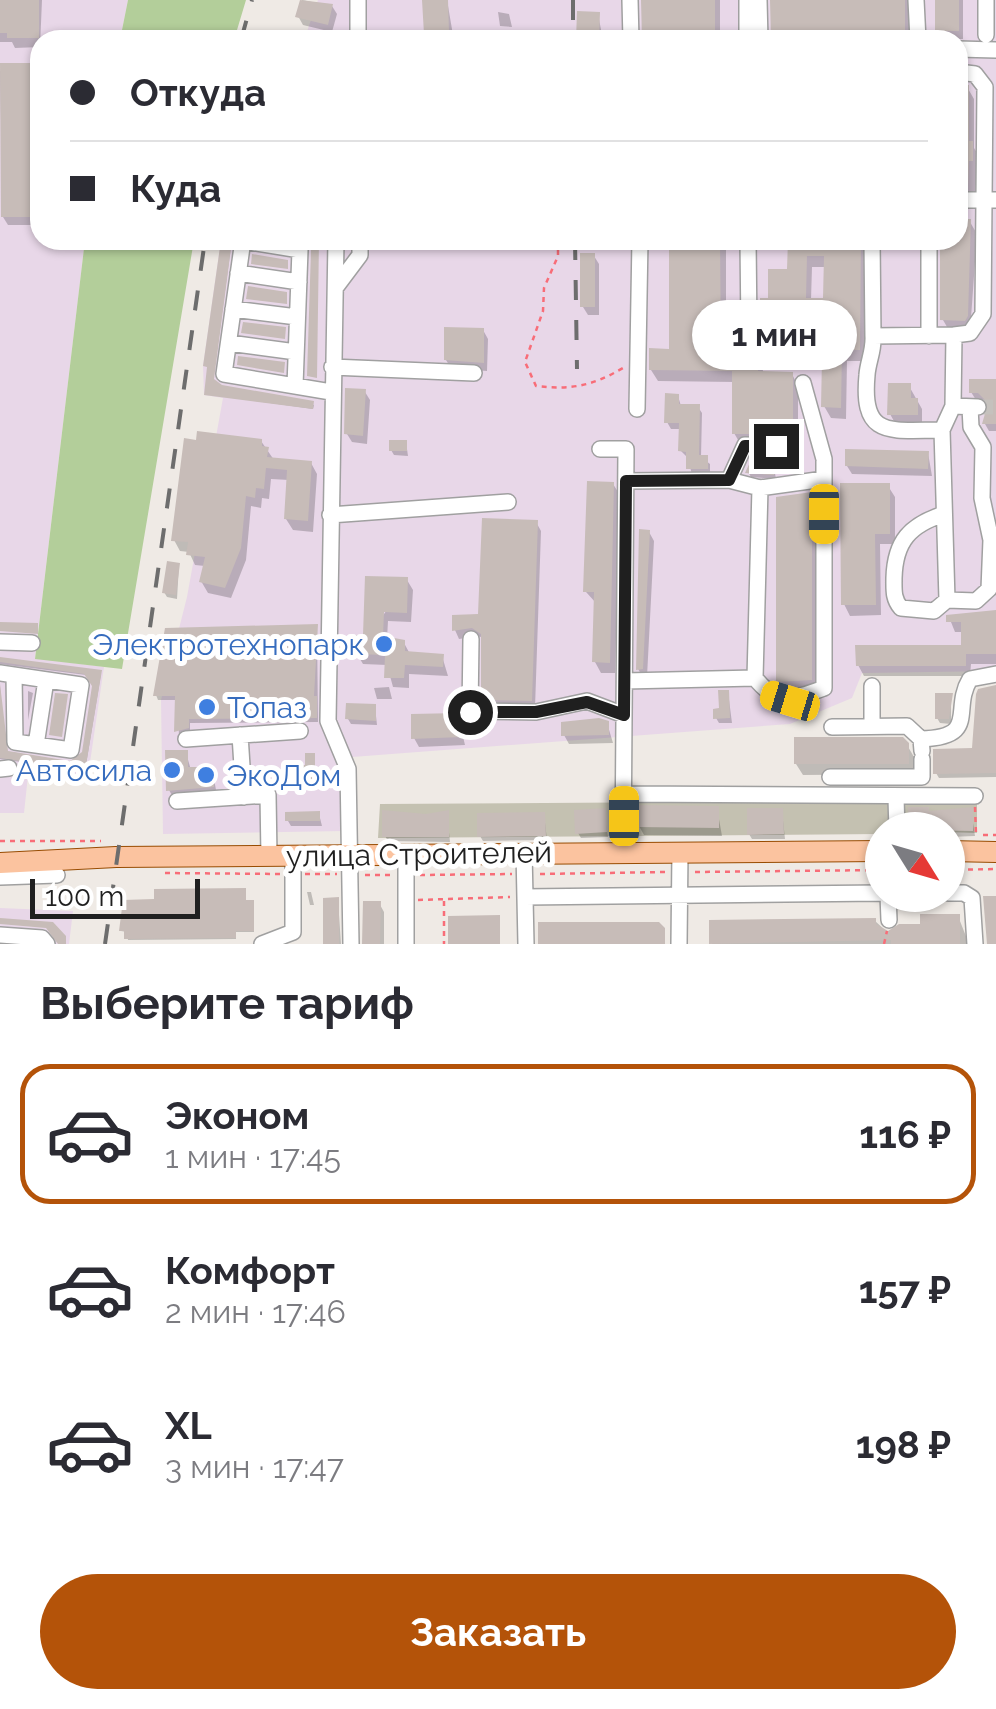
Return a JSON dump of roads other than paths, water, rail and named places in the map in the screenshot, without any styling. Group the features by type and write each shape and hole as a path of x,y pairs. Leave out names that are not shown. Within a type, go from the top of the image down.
{"main road":[{"name":"улица Строителей","path":"4,869 269,856 293,865 352,865 524,863 623,852 680,862 865,852"},
{"path":"965,852 996,852"}],"street":[{"path":"358,0 358,30"},
{"path":"630,0 631,30"},
{"path":"747,0 747,30"},
{"path":"760,0 760,30"},
{"path":"916,0 918,30"},
{"path":"986,0 986,35"},
{"path":"968,49 996,50"},
{"path":"874,336 970,333 983,314 990,200 985,87 976,74 968,73"},
{"path":"241,250 224,374 331,392"},
{"path":"295,386 300,250"},
{"path":"336,250 328,721 348,768 351,944"},
{"path":"336,287 360,250"},
{"path":"637,409 640,250"},
{"path":"748,250 749,331"},
{"path":"872,250 874,354 867,371 869,417 888,430 942,430 967,407"},
{"path":"928,336 929,250"},
{"path":"238,273 299,282"},
{"path":"234,309 297,317"},
{"path":"944,514 920,522 903,538 894,557 894,598 906,610 934,611 947,600 976,601 990,584 982,447 967,407 954,335"},
{"path":"229,343 296,352"},
{"path":"332,367 474,373"},
{"path":"760,488 755,678 768,694 790,701 824,688 824,459 803,383"},
{"path":"942,430 947,600"},
{"path":"729,480 745,446 776,446"},
{"path":"600,449 626,449 623,852"},
{"path":"626,481 729,480 760,488 824,479"},
{"path":"330,515 508,502"},
{"path":"471,638 470,712 536,712 587,702 624,715"},
{"path":"0,642 32,642"},
{"path":"7,674 81,685 70,750 15,742 7,674"},
{"path":"922,750 956,730 964,714 967,683 976,675 996,674"},
{"path":"624,681 755,678"},
{"path":"36,745 46,680"},
{"path":"872,686 872,726"},
{"path":"830,777 922,777 922,750 907,726 832,726"},
{"path":"186,739 300,731"},
{"path":"240,735 244,797"},
{"path":"624,794 976,796"},
{"path":"177,801 268,795 269,856"},
{"path":"896,798 896,812"},
{"path":"680,862 680,944"},
{"path":"524,863 526,944"},
{"path":"406,864 406,944"},
{"path":"262,944 292,938 293,865"},
{"path":"4,869 58,875"},
{"path":"965,893 972,898 974,944"},
{"path":"525,897 865,894"},
{"path":"888,912 889,920"},
{"path":"0,936 42,938 47,944"}],"tunnel":[{"path":"978,407 996,407"}],"railway":[{"path":"244,30 252,0"},
{"path":"573,0 573,30"},
{"path":"105,944 204,250"},
{"path":"575,250 577,369"}],"place":[{"name":"Электротехнопарк","path":"384,644"},
{"name":"Топаз","path":"207,707"},
{"name":"Автосила","path":"172,770"},
{"name":"ЭкоДом","path":"206,775"}]}
